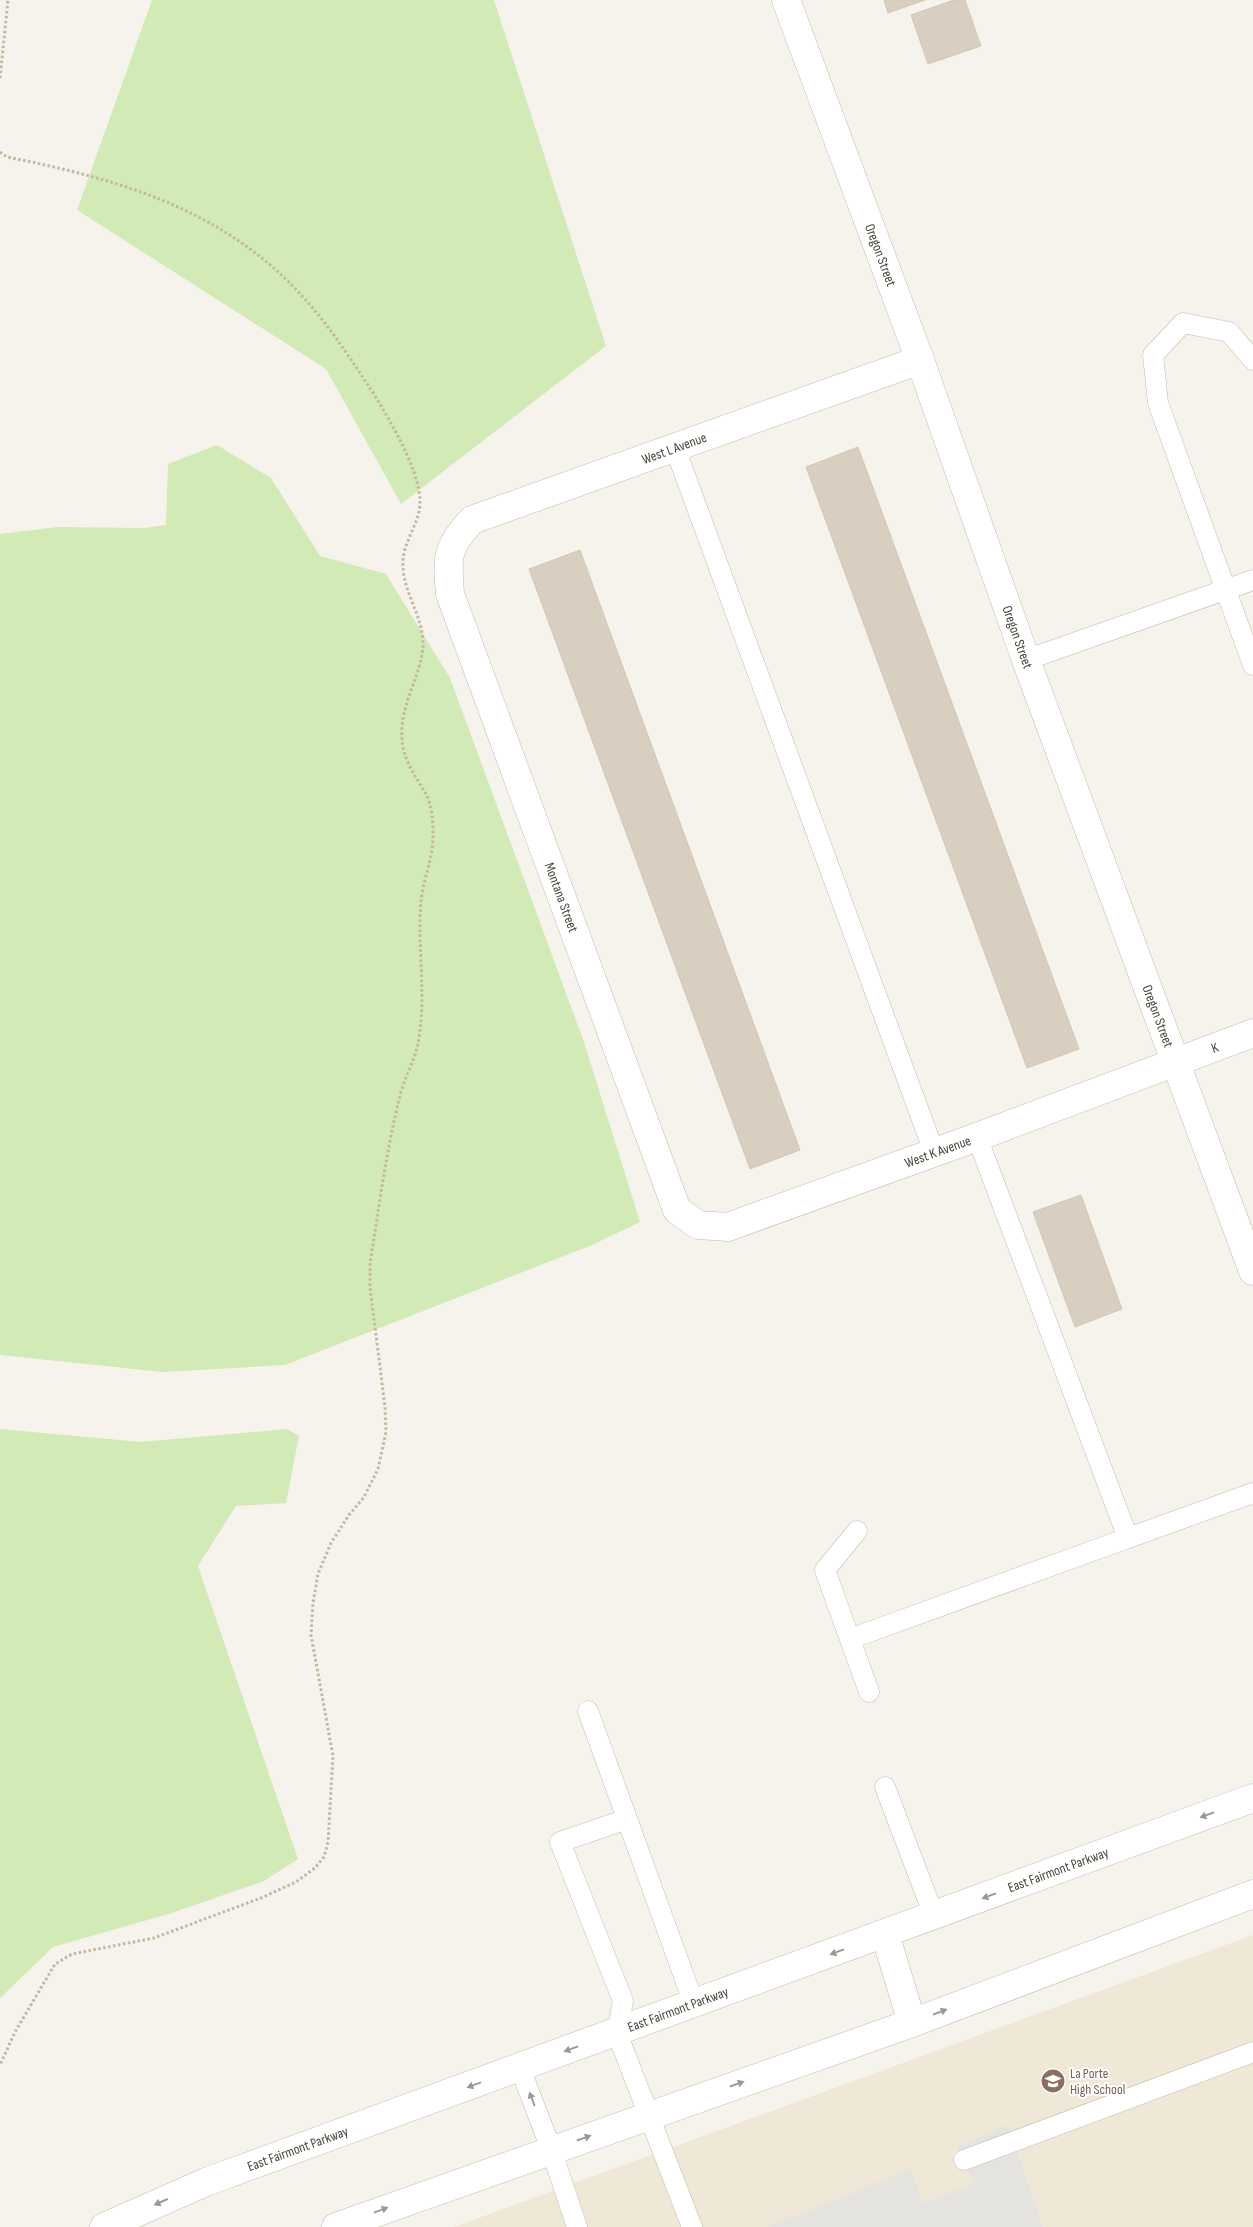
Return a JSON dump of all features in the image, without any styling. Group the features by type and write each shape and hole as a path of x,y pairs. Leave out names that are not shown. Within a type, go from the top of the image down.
{"street":[{"name":"Oregon Street","path":"786,0 920,360 1026,660 1253,1271"},
{"name":"West L Avenue","path":"447,559 456,536 472,520 920,360"},
{"name":"Montana Street","path":"447,559 450,594 677,1210 698,1225"},
{"name":"K","path":"1176,1061 1253,1033"},
{"name":"West K Avenue","path":"698,1225 728,1227 977,1137 1176,1061"},
{"name":"East Fairmont Parkway","path":"104,2227 206,2182 617,2033 1253,1798"},
{"path":"336,2227 551,2149 912,2023 1253,1894"},
{"path":"885,1934 912,2023"}],"lane":[{"path":"1253,360 1229,332 1183,323 1154,355 1158,403 1253,664"},
{"path":"675,448 934,1152"},
{"path":"1026,660 1253,580"},
{"path":"977,1137 1128,1538"},
{"path":"850,1639 1253,1493"},
{"path":"857,1531 825,1570 869,1692"},
{"path":"588,1711 694,2004"},
{"path":"885,1787 934,1916"},
{"path":"627,1819 560,1842 623,2001 617,2033 692,2227"},
{"path":"964,2160 1253,2052"},
{"path":"520,2068 551,2149 577,2227"}],"path":[{"path":"0,78 8,0"},
{"path":"0,152 6,157 77,171 128,186 164,200 206,221 243,245 276,270 303,297 335,336 389,417 414,472 420,499 419,512 406,542 403,572 422,633 423,648 406,708 401,737 406,757 416,780 428,797 434,838 422,897 419,933 423,968 422,1011 417,1046 400,1093 370,1264 370,1288 385,1407 386,1432 378,1469 364,1496 331,1543 318,1574 313,1604 311,1635 332,1756 328,1842 324,1857 315,1868 296,1882 261,1898 154,1938 72,1954 55,1964 20,2024 0,2065"}],"shaded area":[{"name":"La Porte High School","path":"1253,1935 1253,2227 454,2227"},
{"path":"1008,2125 1043,2227 768,2227 911,2169 923,2203 973,2184 958,2146"}],"green space":[{"path":"152,0 494,0 606,346 401,504 326,369 77,210"},
{"path":"217,445 271,478 320,556 386,574 450,678 584,1042 640,1222 592,1245 285,1365 163,1372 0,1355 0,534 58,527 144,528 166,525 168,464"},
{"path":"0,1429 141,1442 287,1429 299,1436 286,1503 236,1506 198,1566 298,1859 264,1881 172,1913 53,1947 0,1998"}],"building":[{"path":"884,0 925,0 888,13"},
{"path":"954,0 965,0 981,46 928,64 911,15"},
{"path":"858,447 1079,1049 1027,1068 806,467"},
{"path":"580,550 800,1150 750,1169 529,569"},
{"path":"1081,1195 1122,1309 1075,1327 1033,1212"}],"place":[{"name":"La Porte High School","path":"1053,2081"}]}
